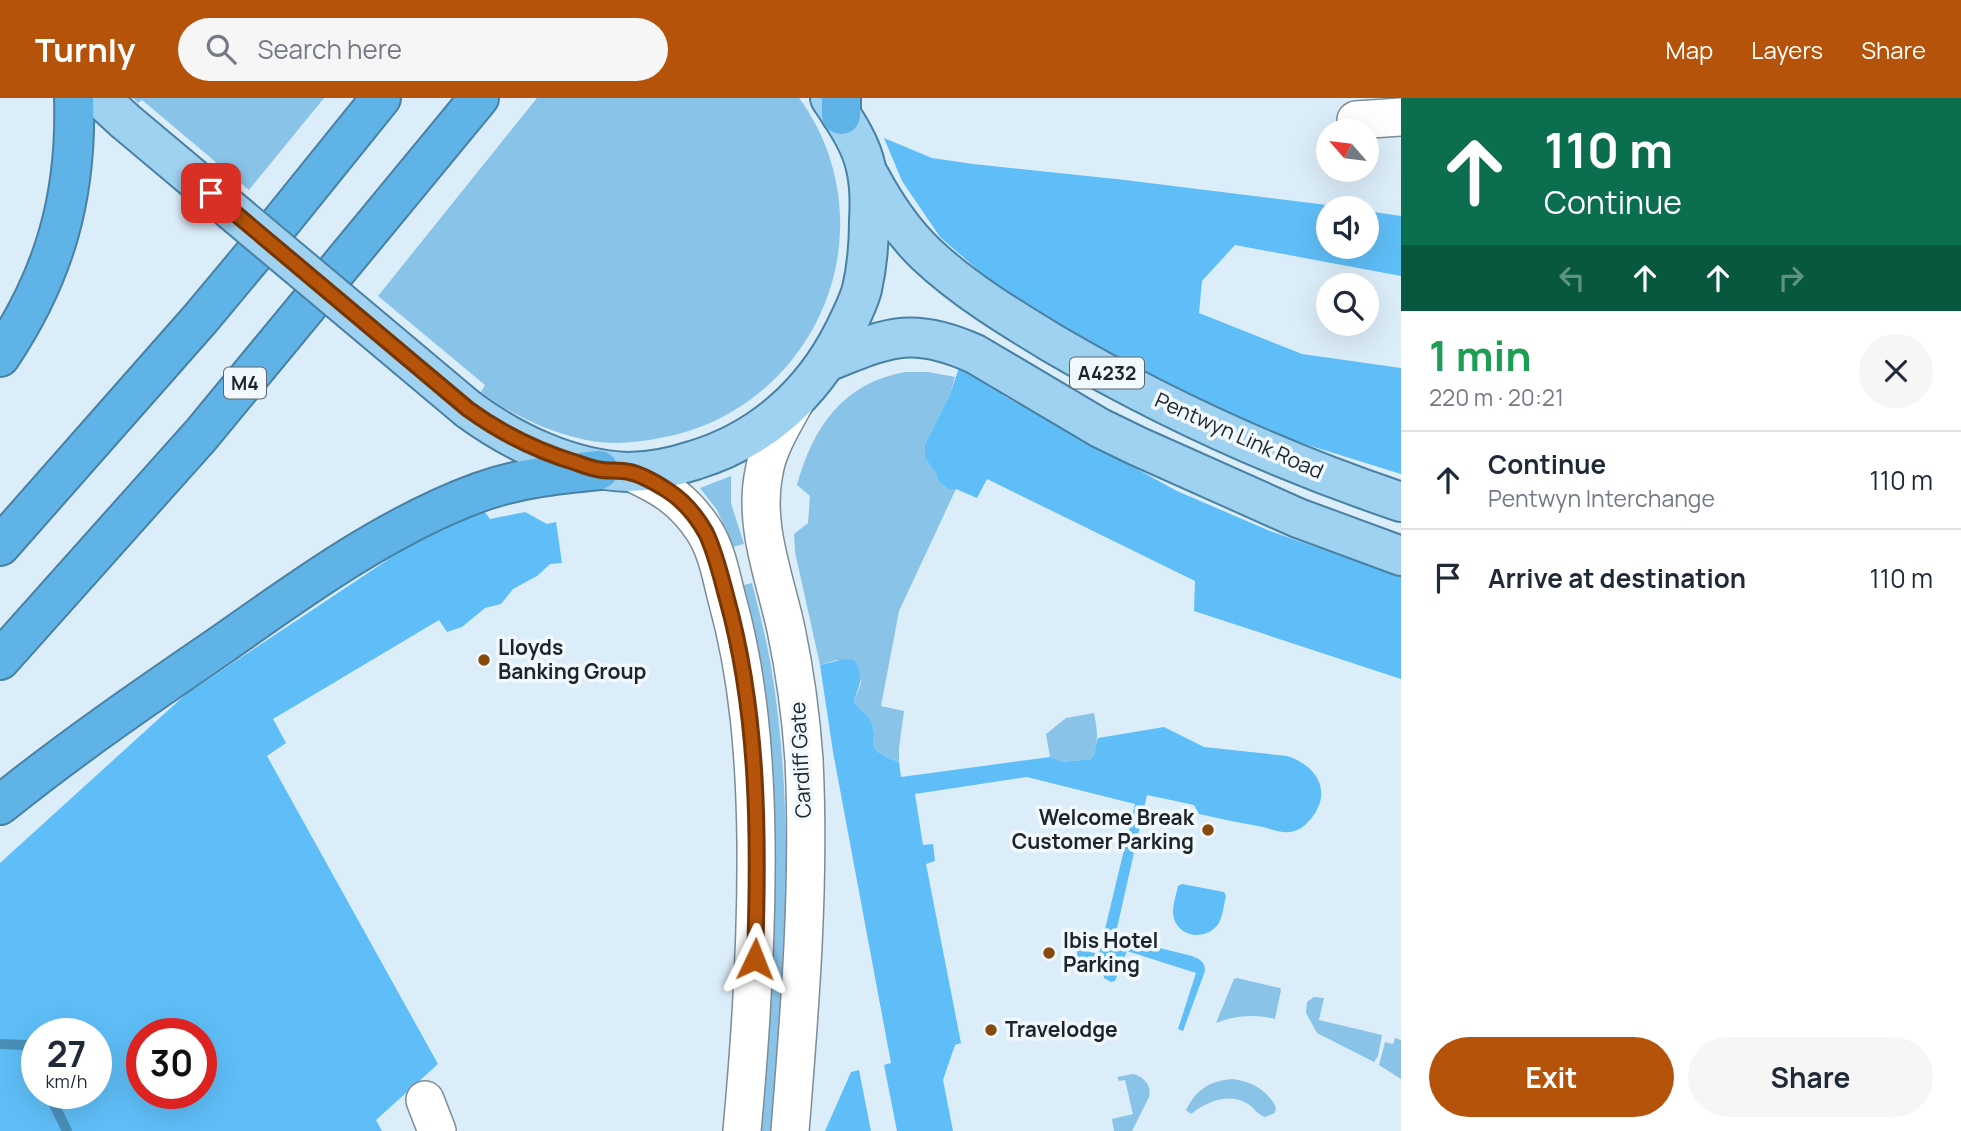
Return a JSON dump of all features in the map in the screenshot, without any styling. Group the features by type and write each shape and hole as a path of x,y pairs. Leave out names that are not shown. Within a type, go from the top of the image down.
{"highway":[{"path":"0,357 45,276 67,204 74,145 74,98"},
{"path":"0,546 201,318 381,98"},
{"name":"M4","path":"0,660 201,435 479,98"},
{"path":"0,805 60,757 293,594 389,534 488,489 527,479 615,471"}],"main road":[{"name":"A4232","path":"113,109 490,425 519,441 576,463 615,471 666,468 719,453 762,429 796,400 827,362 855,308 861,290 867,264 869,214 866,169 837,103"},
{"name":"Pentwyn Link Road","path":"866,169 896,219 926,254 964,286 1031,330 1119,380 1250,445 1401,502"},
{"name":"A4232","path":"827,362 882,340 898,337 922,337 955,345 1137,446 1297,518 1401,556"}],"street":[{"path":"1371,119 1401,117"},
{"name":"Cardiff Gate","path":"790,1131 806,891 803,759 796,683 765,543 761,505 764,470 776,438 796,400"},
{"path":"615,471 666,489 687,507 705,532 716,559 732,616 745,683 755,791 757,915 742,1131"}],"shaded area":[{"path":"133,98 324,98 249,190 142,100 138,103"},
{"path":"537,98 799,98 808,111 823,139 837,185 840,216 838,256 828,294 813,329 791,361 765,388 733,411 698,428 642,441 595,442 572,437 518,415 481,392 485,385 378,296"},
{"path":"884,138 932,158 1316,204 1316,259 1379,259 1379,213 1401,216 1401,276 1235,245 1202,281 1199,313 1302,354 1401,368 1401,474 1285,438 1192,396 1064,330 994,284 940,237 902,181"},
{"path":"959,368 985,381 1006,397 1177,491 1270,531 1401,577 1401,679 1194,611 1195,581 987,479 977,498 956,489 948,489 939,482 925,458 925,444 950,394"},
{"path":"905,372 928,372 955,377 950,394 925,444 925,458 939,482 948,489 956,489 899,611 881,706 904,711 899,762 886,757 875,748 873,726 854,701 861,683 860,671 837,660 820,665 795,552 794,534 808,523 810,496 797,485 812,444 822,427 848,397 864,386"},
{"path":"731,476 731,503 744,544 733,547 717,510 700,488"},
{"path":"484,511 490,519 525,512 547,524 556,522 562,563 550,564 537,576 513,589 501,604 485,608 462,627 447,632 439,620 273,719 286,743 267,756 438,1064 376,1120 382,1131 0,1131 0,863 186,694 407,547"},
{"path":"752,583 769,656 784,781 784,957 771,1131 761,1131 774,951 773,841 740,586"},
{"path":"845,659 854,660 860,671 854,701 873,726 875,748 886,757 899,762 901,777 1050,757 1062,762 1091,759 1098,738 1164,727 1204,747 1287,756 1315,774 1321,792 1316,812 1306,824 1290,832 1199,814 1194,805 1147,795 1115,937 1192,956 1203,963 1205,971 1183,1031 1178,1029 1196,973 1127,951 1115,981 1111,982 1104,978 1100,957 1077,960 1077,949 1099,954 1135,804 1027,777 915,794 923,845 933,844 935,861 926,864 961,1043 955,1045 943,1080 953,1131 897,1131 884,1065 891,1063 833,752 820,665"},
{"path":"1094,713 1097,743 1091,759 1062,762 1050,757 1046,734 1066,718"},
{"path":"1182,884 1224,892 1226,896 1220,920 1214,929 1195,935 1188,934 1177,926 1173,906 1178,886"},
{"path":"1234,979 1280,988 1275,1019 1246,1016 1216,1023"},
{"path":"1314,997 1324,998 1319,1020 1382,1035 1378,1056 1374,1062 1317,1033 1306,1013 1307,1002"},
{"path":"1395,1038 1401,1040 1401,1079 1379,1065 1385,1042 1393,1044"},
{"path":"859,1070 871,1131 825,1131 851,1072"},
{"path":"1133,1074 1146,1082 1149,1097 1132,1131 1114,1131 1112,1119 1133,1114 1125,1080 1119,1081 1117,1077"},
{"path":"1232,1079 1252,1084 1263,1091 1276,1107 1275,1113 1265,1117 1241,1100 1233,1099 1211,1102 1191,1114 1186,1110 1204,1088"}],"waterway":[{"path":"0,1044 21,1045"},
{"path":"56,1109 67,1131"}],"place":[{"name":"Lloyds Banking Group","path":"484,660"},
{"name":"Welcome Break Customer Parking","path":"1208,830"},
{"name":"Ibis Hotel Parking","path":"1049,953"},
{"name":"Travelodge","path":"991,1030"}],"route":[{"path":"211,193 490,425 519,441 576,463 599,470 630,472 647,480 676,497 700,524 716,559 732,616 745,683 755,791 755,959"}]}
